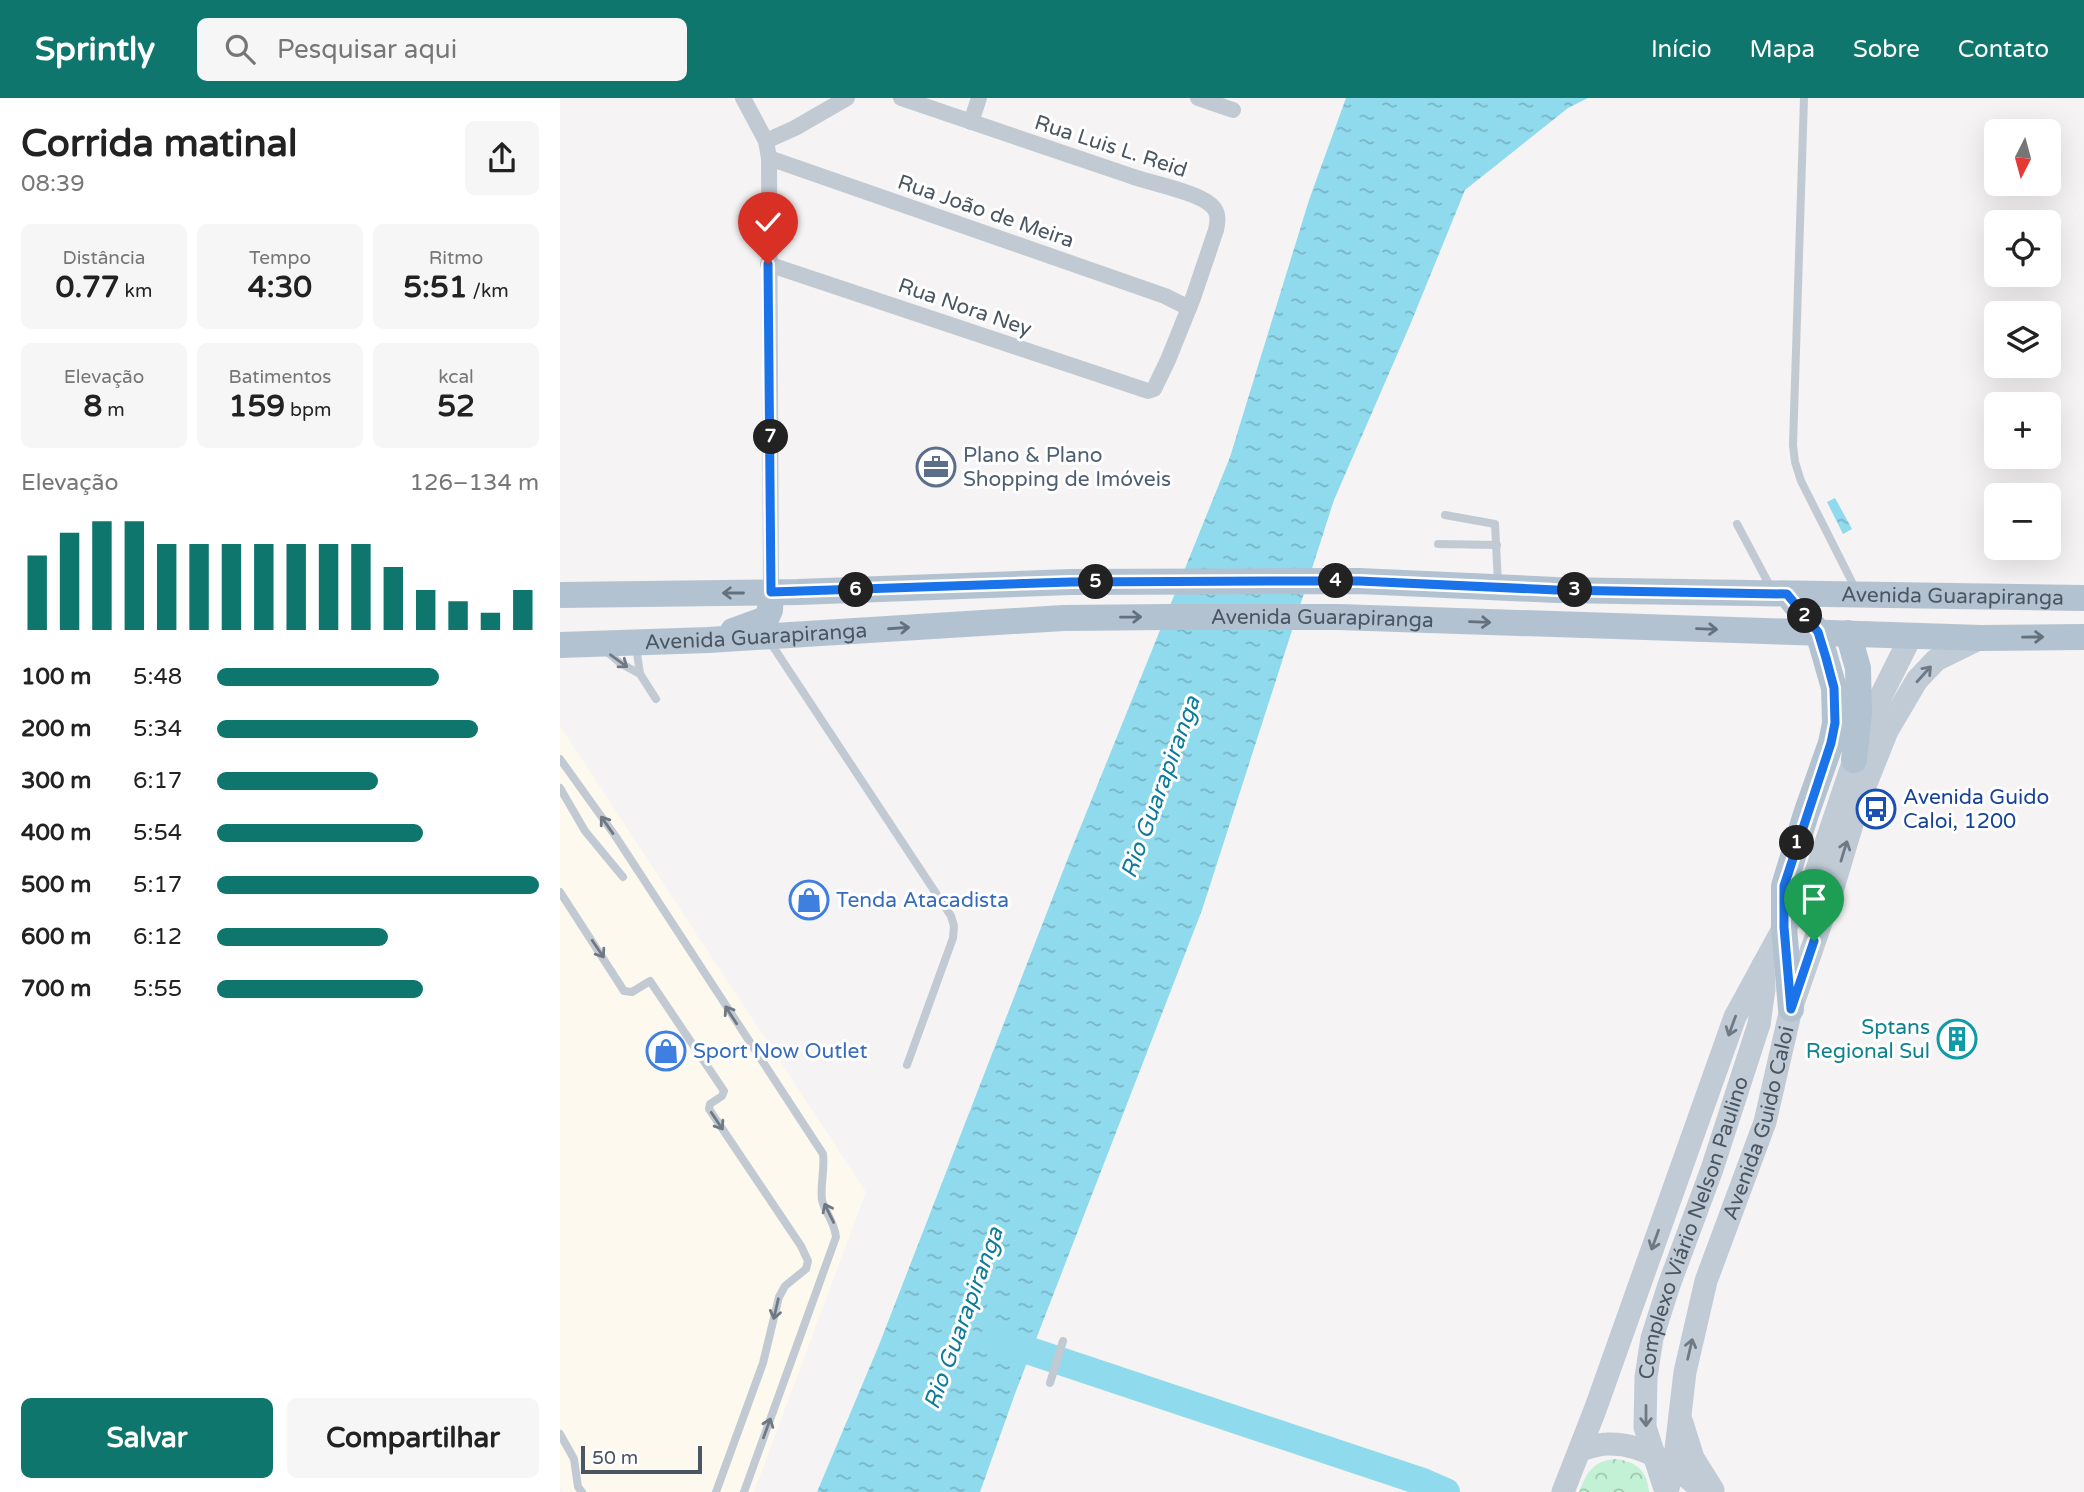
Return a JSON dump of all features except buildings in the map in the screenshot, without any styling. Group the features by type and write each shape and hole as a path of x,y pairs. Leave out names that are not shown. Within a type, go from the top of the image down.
{"main road":[{"name":"Avenida Guarapiranga","path":"560,595 771,592 1071,582 1359,581 1780,594 2084,598"},
{"path":"708,640 766,619 770,610 771,592"},
{"path":"1780,594 1818,632 1834,688 1835,723 1831,743 1784,886 1784,927 1791,1009"},
{"path":"1563,1492 1735,1017 1784,927 1799,910 1810,890 1854,760 1910,636 1947,596"},
{"name":"Avenida Guarapiranga","path":"560,645 766,637 1063,618 1338,617 1981,638 2084,637"},
{"path":"1848,633 1858,668 1859,686 1854,760"},
{"name":"Avenida Guido Caloi","path":"1666,1492 1674,1466 1685,1372 1706,1281 1765,1122 1791,1009 1832,891 1859,801 1887,731 1922,674 1936,660 1981,638"},
{"name":"Complexo Viário Nelson Paulino","path":"1666,1492 1645,1427 1646,1377 1652,1338 1712,1169 1759,1024 1764,989 1763,965"},
{"path":"1680,1417 1693,1458 1714,1492"},
{"path":"1580,1450 1604,1444 1639,1450 1674,1466 1705,1492"}],"street":[{"path":"743,98 766,141 769,158 771,592"},
{"path":"766,141 795,128 847,98"},
{"name":"Rua Luis L. Reid","path":"901,98 1206,200 1219,218 1189,308"},
{"path":"971,121 979,98"},
{"path":"1199,98 1233,110"},
{"name":"Rua João de Meira","path":"769,158 1165,296 1189,308"},
{"name":"Rua Nora Ney","path":"768,264 1148,391 1157,386 1189,308"}],"lane":[{"path":"1804,98 1793,444 1801,481 1858,595"},
{"path":"1445,515 1495,524 1498,587"},
{"path":"1737,524 1780,594"},
{"path":"1438,544 1497,545"},
{"path":"766,637 951,916 953,938 907,1065"},
{"path":"636,643 640,674 656,699"},
{"path":"600,644 620,663 640,674"},
{"path":"560,759 616,837 823,1154 822,1201 835,1226 836,1237 744,1492"},
{"path":"560,788 585,831 623,877"},
{"path":"560,892 624,990 632,992 650,981 724,1091 722,1096 709,1104 709,1109 801,1246 808,1261 806,1269 785,1286 779,1297 763,1363 716,1492"},
{"path":"1050,1383 1063,1341"},
{"path":"560,1434 574,1459 578,1487 582,1492"}],"shaded area":[{"path":"560,726 866,1192 754,1492 563,1492 560,1487"}],"green space":[{"path":"1614,1459 1639,1468 1646,1478 1649,1492 1579,1492 1595,1465"}],"water":[{"name":"Rio Guarapiranga","path":"1346,98 1588,98 1568,108 1465,190 1334,500 1202,910 1016,1391 980,1492 817,1492 879,1345 1070,853 1230,457 1309,200"},
{"path":"1835,498 1852,529 1843,534 1827,502"}],"waterway":[{"path":"994,1339 1446,1492"}],"place":[{"name":"Plano & Plano Shopping de Imóveis","path":"936,467"},
{"name":"Avenida Guido Caloi, 1200","path":"1876,809"},
{"name":"Tenda Atacadista","path":"809,900"},
{"name":"Sptans Regional Sul","path":"1957,1039"},
{"name":"Sport Now Outlet","path":"666,1051"}],"route":[{"path":"768,264 771,592 1071,582 1359,581 1556,590 1787,594 1818,632 1834,688 1835,723 1831,743 1784,886 1784,927 1791,1009 1814,941"}]}
